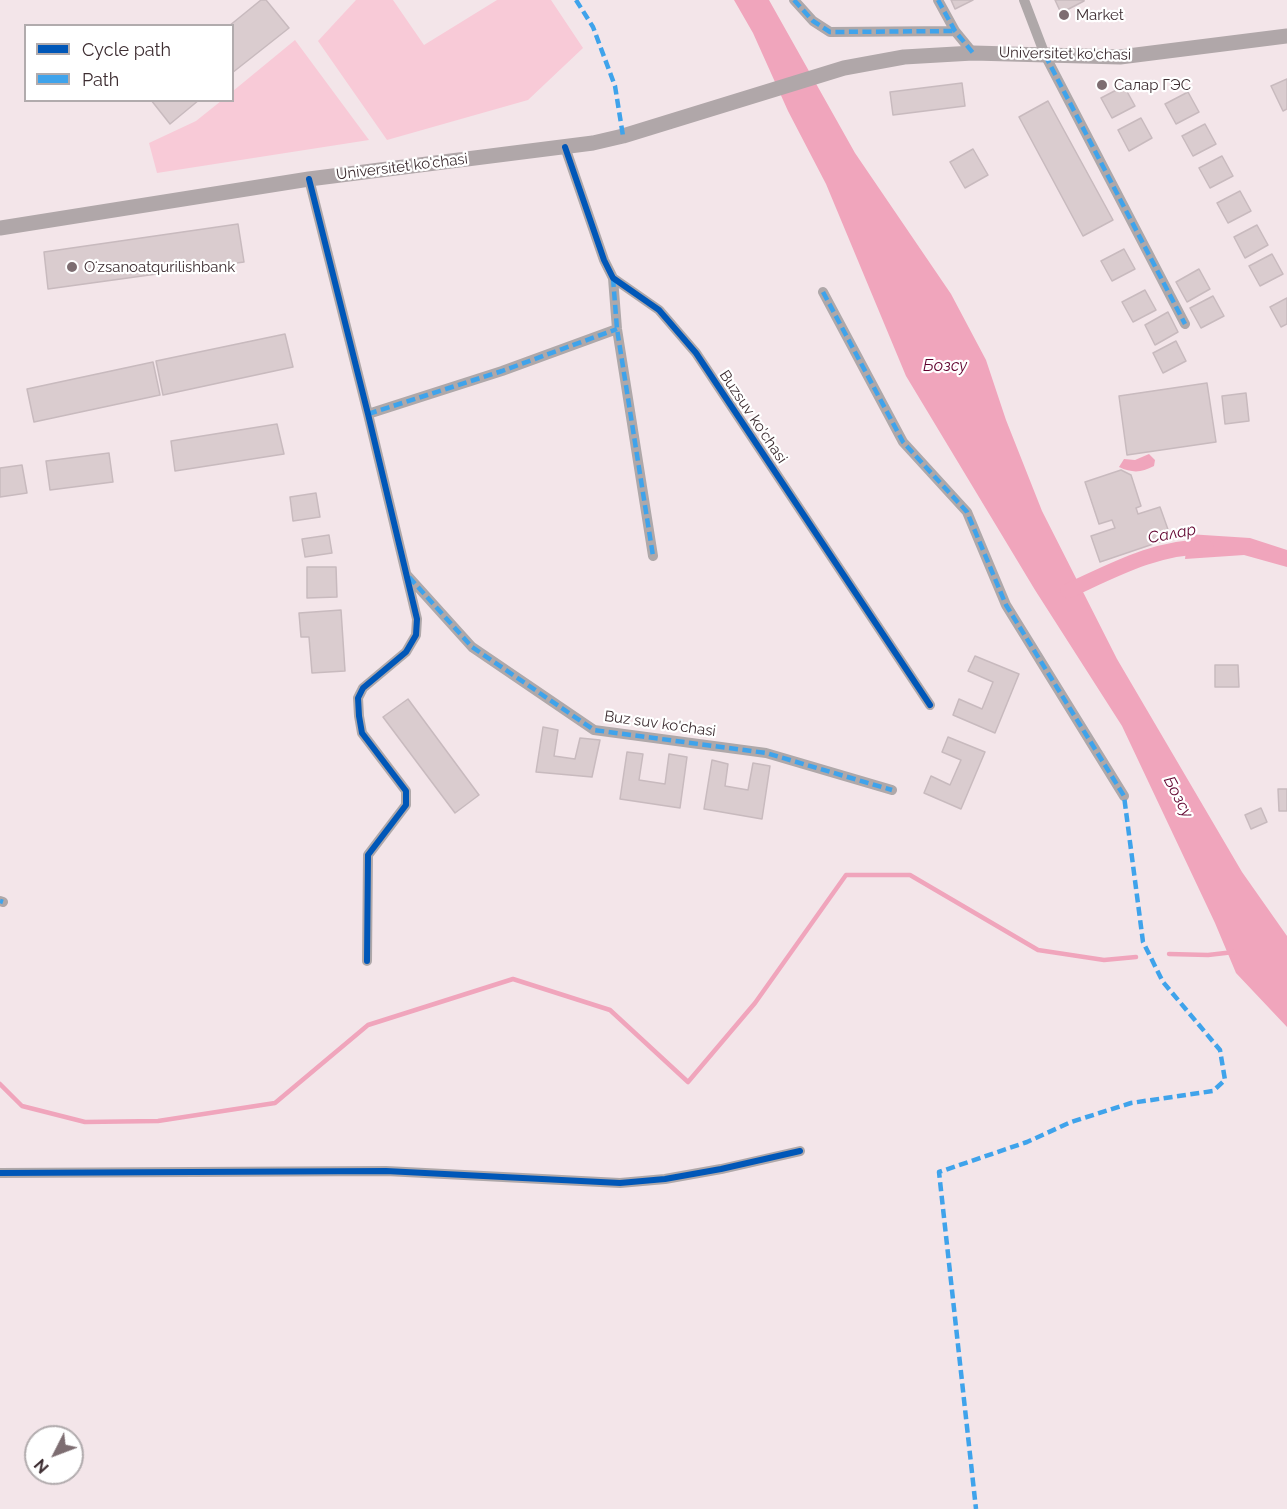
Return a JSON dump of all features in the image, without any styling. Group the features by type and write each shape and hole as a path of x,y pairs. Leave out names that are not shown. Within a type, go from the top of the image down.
{"main road":[{"name":"Universitet ko'chasi","path":"0,228 309,179 565,147 623,136 844,68 904,57 973,53 1120,57 1287,36"}],"street":[{"path":"794,0 813,21 830,32 955,31"},
{"path":"938,0 955,31 973,53"},
{"path":"1024,0 1045,55 1185,324"},
{"path":"565,147 604,260 613,278 616,329 653,556"},
{"path":"309,179 417,619 416,635 406,652 363,687 358,698 362,733 406,791 406,805 368,855 367,961"},
{"name":"Buzsuv ko'chasi","path":"613,278 659,310 696,353 930,705"},
{"path":"823,292 903,442 967,512 1006,605 1124,796"},
{"path":"368,414 501,371 616,329"},
{"name":"Buz suv ko'chasi","path":"405,573 472,647 594,730 766,753 892,790"},
{"path":"0,1173 386,1171 620,1183 664,1179 721,1169 800,1150"}],"shaded area":[{"path":"356,0 393,0 424,45 497,0 551,0 583,48 528,100 387,140 318,41"},
{"path":"295,40 369,140 157,173 149,143 196,121 220,102 234,102 234,90"}],"water":[{"name":"Бозсу","path":"734,0 769,0 855,153 951,294 986,360 1006,420 1042,511 1117,659 1242,872 1287,936 1287,1027 1236,973 1215,923 1122,726 1035,590 906,376 826,184 788,111 753,33"},
{"path":"1149,454 1155,460 1154,466 1141,471 1119,467 1124,459 1135,460"},
{"name":"Салар","path":"1188,534 1250,538 1287,550 1287,567 1244,555 1185,559"}],"building":[{"path":"261,0 266,0 289,28 234,71 234,24 231,24"},
{"path":"951,0 973,0 955,9"},
{"path":"1055,0 1084,0 1084,1 1061,13"},
{"path":"1287,79 1287,109 1283,111 1271,86"},
{"path":"962,83 965,106 893,115 890,92"},
{"path":"1124,86 1135,106 1112,118 1101,98"},
{"path":"1188,92 1199,112 1176,124 1165,104"},
{"path":"1048,101 1113,220 1083,236 1019,117"},
{"path":"153,102 197,102 170,124"},
{"path":"1141,118 1152,138 1129,151 1118,130"},
{"path":"1205,124 1216,144 1193,156 1182,136"},
{"path":"973,149 988,175 965,188 950,162"},
{"path":"1222,156 1233,176 1210,188 1199,168"},
{"path":"1240,191 1251,211 1228,223 1217,203"},
{"path":"238,224 244,262 48,289 44,252"},
{"path":"1257,225 1268,245 1245,258 1234,237"},
{"path":"1124,249 1135,269 1112,281 1101,261"},
{"path":"1272,254 1283,274 1260,286 1249,266"},
{"path":"1199,269 1210,289 1187,302 1176,282"},
{"path":"1145,290 1156,310 1133,322 1122,302"},
{"path":"1213,296 1224,316 1201,328 1190,308"},
{"path":"1287,298 1287,324 1281,327 1270,307"},
{"path":"1168,312 1178,332 1155,345 1145,325"},
{"path":"285,334 293,367 163,395 156,361"},
{"path":"1176,341 1186,361 1163,373 1153,353"},
{"path":"153,362 160,395 34,422 27,389"},
{"path":"1207,383 1216,442 1127,455 1119,396"},
{"path":"1246,393 1249,421 1225,424 1222,396"},
{"path":"277,424 284,454 175,471 171,441"},
{"path":"109,453 113,482 50,490 46,461"},
{"path":"22,465 27,493 0,497 0,468"},
{"path":"1121,470 1131,475 1141,506 1136,508 1138,514 1160,507 1171,538 1100,562 1091,536 1115,528 1112,520 1099,524 1085,482"},
{"path":"316,493 320,517 293,521 290,497"},
{"path":"329,535 332,553 305,557 302,539"},
{"path":"307,567 336,567 337,597 307,598"},
{"path":"341,610 345,671 312,673 309,637 301,637 299,613"},
{"path":"975,656 1019,674 995,733 953,715 959,699 982,709 993,682 968,671"},
{"path":"1215,665 1238,665 1239,687 1215,687"},
{"path":"408,699 479,795 455,813 383,717"},
{"path":"543,727 558,730 554,756 575,759 580,738 600,740 592,777 536,772"},
{"path":"948,737 985,752 961,809 924,793 931,776 950,785 961,760 942,752"},
{"path":"627,752 643,754 639,780 665,784 669,754 687,757 680,808 620,799"},
{"path":"712,760 728,764 725,786 748,790 753,763 770,766 762,819 704,809"},
{"path":"1278,789 1287,789 1287,811 1279,811"},
{"path":"1261,808 1267,822 1251,829 1245,815"}],"waterway":[{"name":"Салар","path":"1068,591 1152,555 1206,547"},
{"path":"0,1084 22,1106 85,1122 158,1121 275,1103 368,1025 513,979 610,1010 688,1082 755,1003 846,875 910,875 1038,950 1104,960 1136,957"},
{"path":"1169,954 1208,955 1234,952"}],"marked path":[{"path":"576,0 593,27 615,86 623,136"},
{"path":"794,0 813,21 830,32 955,31"},
{"path":"938,0 955,31 973,53"},
{"path":"1045,55 1185,324"},
{"path":"613,278 617,329 653,556"},
{"path":"823,292 903,442 967,512 1006,605 1124,796 1143,942 1163,982 1220,1050 1225,1080 1213,1091 1131,1103 1071,1122 1027,1142 939,1172 976,1509"},
{"path":"368,414 502,371 617,329"},
{"path":"409,577 472,647 594,730 766,753 892,790"}],"cycle path":[{"path":"565,147 604,260 613,278 659,310 696,353 930,705"},
{"path":"309,179 417,619 416,635 406,652 363,688 358,698 362,733 406,791 406,805 368,855 367,961"},
{"path":"0,1173 386,1171 620,1183 665,1179 800,1151"}],"place":[{"name":"Market","path":"1064,15"},
{"name":"Салар ГЭС","path":"1102,85"},
{"name":"Oʻzsanoatqurilishbank","path":"72,267"}]}
